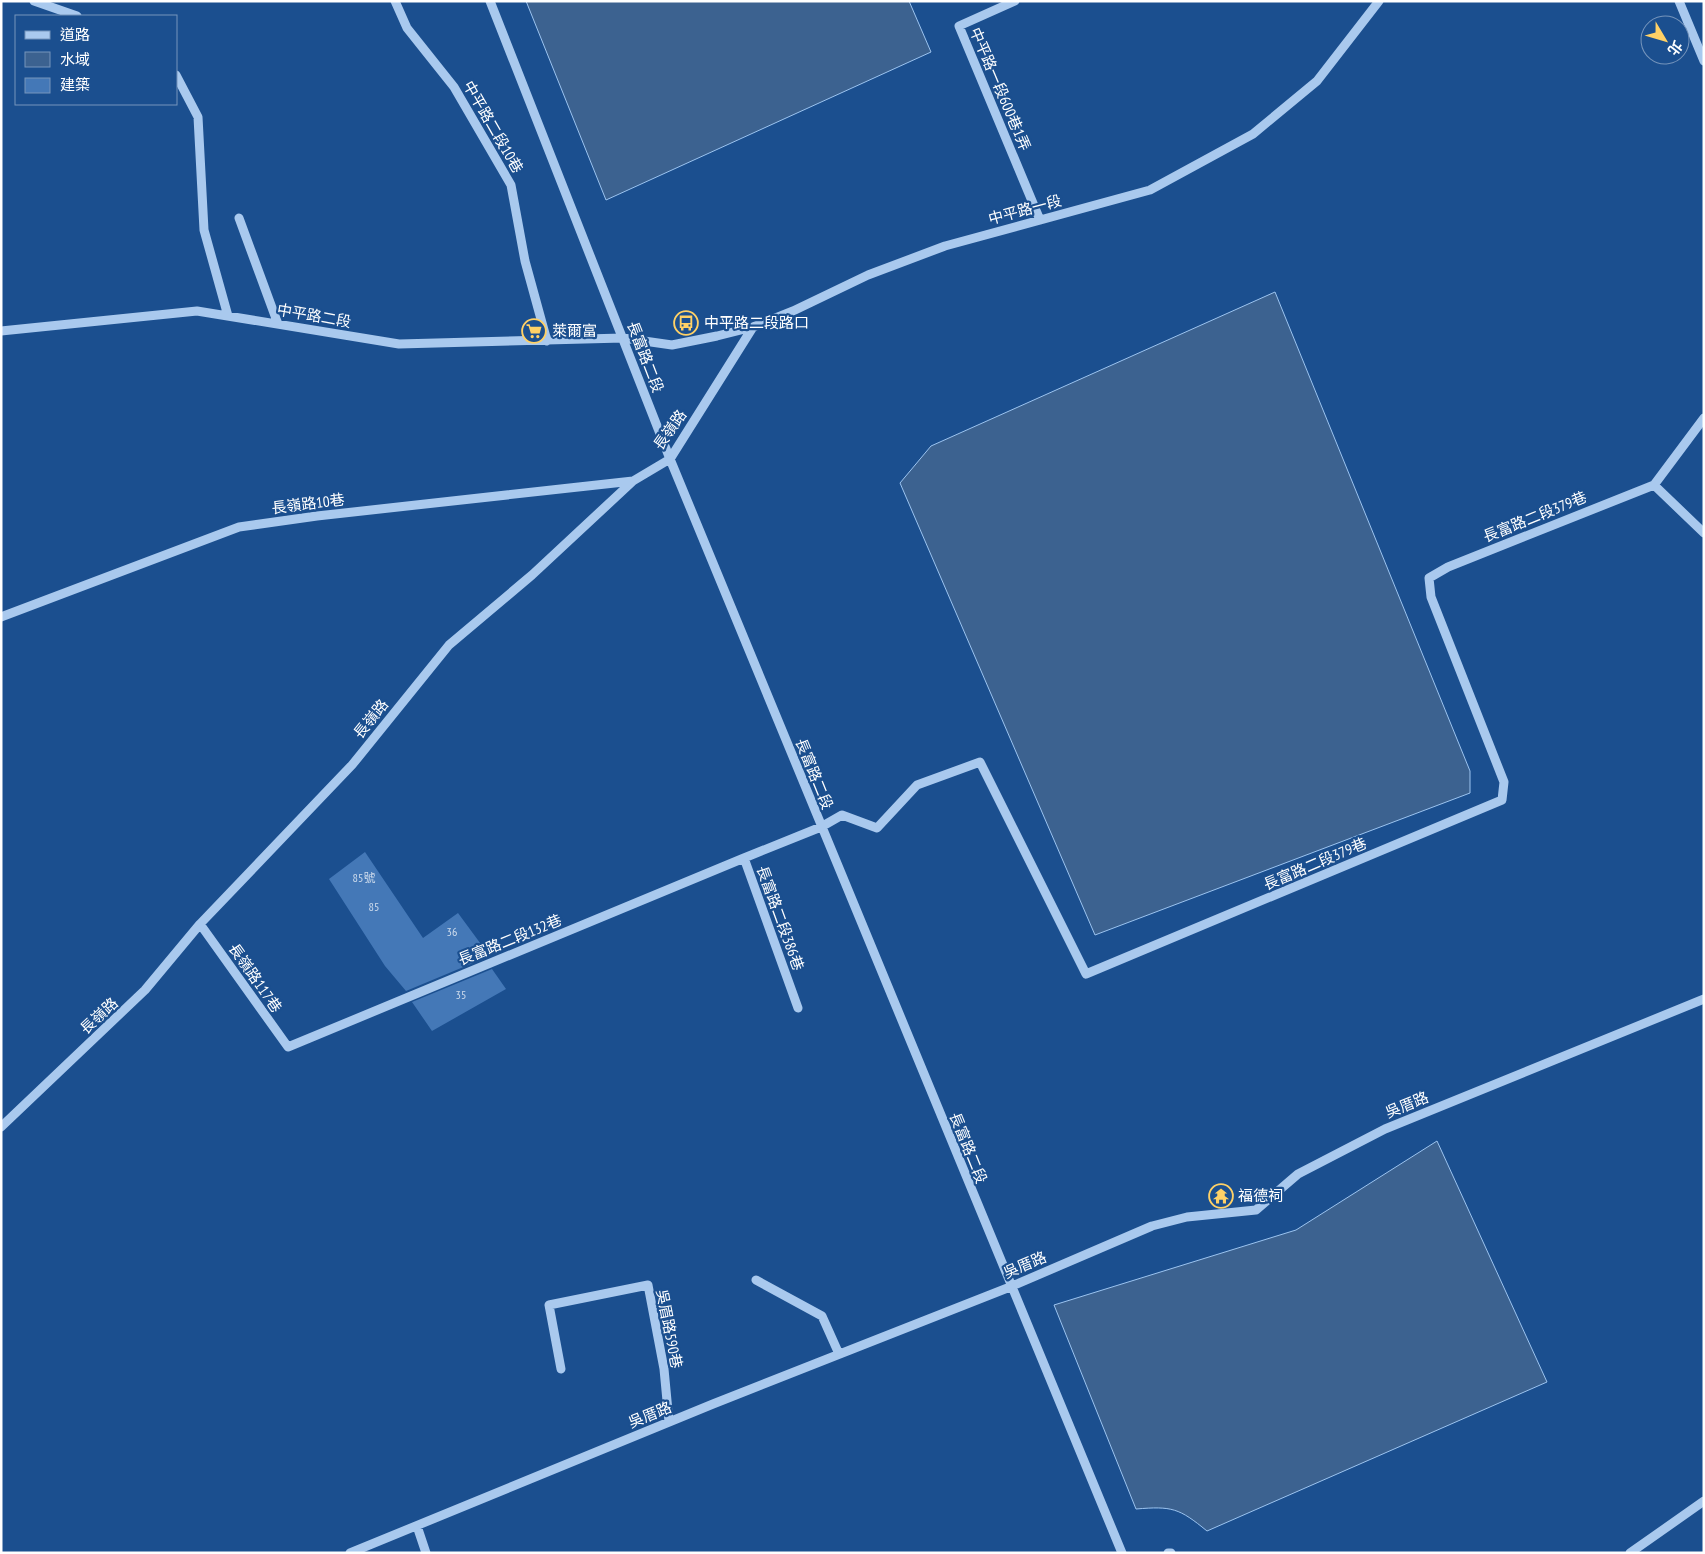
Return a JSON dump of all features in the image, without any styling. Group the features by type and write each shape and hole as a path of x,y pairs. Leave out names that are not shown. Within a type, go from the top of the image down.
{"street":[{"path":"34,1 74,15"},
{"name":"中平路二段10巷","path":"395,1 407,28 454,87 511,185 525,261 547,341"},
{"name":"長富路二段","path":"490,1 670,459 1010,1287 1122,1553"},
{"name":"中平路一段600巷1弄","path":"1014,1 959,26 1040,220"},
{"name":"中平路一段","path":"623,338 672,345 753,327 794,311 868,275 945,246 1150,190 1253,134 1317,81 1379,1"},
{"path":"1680,1 1704,61"},
{"path":"178,79 198,117 204,230 228,316"},
{"path":"238,218 278,324"},
{"name":"中平路二段","path":"1,331 197,311 399,344 623,338"},
{"name":"長嶺路","path":"1,1127 145,990 200,924 352,764 449,645 532,575 633,481 670,459 753,327"},
{"path":"1704,418 1654,485 1704,533"},
{"name":"長嶺路10巷","path":"1,617 239,527 317,516 633,481"},
{"name":"長富路二段379巷","path":"821,827 842,815 877,828 917,785 980,762 1086,974 1502,800 1504,782 1431,597 1429,578 1448,567 1654,485"},
{"name":"長富路二段386巷","path":"798,1008 744,858 821,827"},
{"name":"長富路二段132巷","path":"288,1047 744,858"},
{"name":"長嶺路117巷","path":"200,924 288,1047"},
{"name":"吳厝路","path":"350,1553 669,1422 1010,1287 1152,1226 1187,1217 1256,1210 1298,1174 1385,1129 1704,999"},
{"path":"756,1280 822,1316 839,1354"},
{"name":"吳眉路590巷","path":"562,1369 550,1305 648,1285 664,1369 669,1422"},
{"path":"1630,1553 1704,1501"},
{"path":"417,1526 426,1553"}],"water":[{"path":"526,1 909,1 931,52 606,200"},
{"path":"1275,292 1470,771 1470,793 1095,935 900,483 931,446"},
{"path":"1437,1141 1547,1382 1207,1531 1189,1517 1174,1510 1158,1508 1136,1509 1054,1305 1296,1230"}],"building":[{"path":"365,852 423,938 458,913 486,951 481,953 485,958 406,991 385,966 329,879"},
{"path":"492,969 506,989 432,1031 412,1002"},
{"name":"福德祠","path":"1213,1186 1234,1194 1229,1206 1208,1198"}],"place":[{"name":"中平路二段路口","path":"686,323"},
{"name":"萊爾富","path":"534,331"},
{"name":"福德祠","path":"1221,1196"}]}
